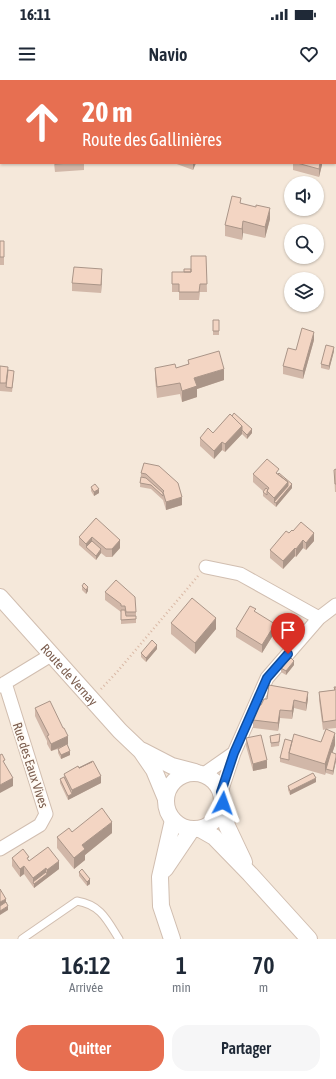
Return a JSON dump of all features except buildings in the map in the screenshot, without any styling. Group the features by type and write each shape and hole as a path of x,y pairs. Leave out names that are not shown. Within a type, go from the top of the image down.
{"street":[{"path":"206,567 240,574 319,618"},
{"name":"Route de Vernay","path":"0,597 120,732 141,751 154,770 166,799"},
{"path":"160,877 196,829 209,826 216,820 221,812 222,798 234,753 267,678 319,618 336,605"},
{"path":"2,684 51,654"},
{"name":"Rue des Eaux Vives","path":"0,849 40,825 46,814 2,684"},
{"name":"Route de Vernay","path":"141,751 172,766 200,773"},
{"path":"200,773 234,753"},
{"path":"250,874 227,826 222,798 216,782 210,777 200,773 188,773 179,777 168,790 166,799 166,806 173,820 178,825 196,829 214,837 309,939"},
{"path":"172,939 161,906 160,877 173,820"}],"lane":[{"path":"22,939 77,901 87,902 97,908 119,939"}],"path":[{"path":"91,699 117,672 206,567"}],"shaded area":[{"path":"0,164 336,164 336,939 0,939"}],"route":[{"path":"223,803 221,792 234,753 267,678 288,654"}]}
